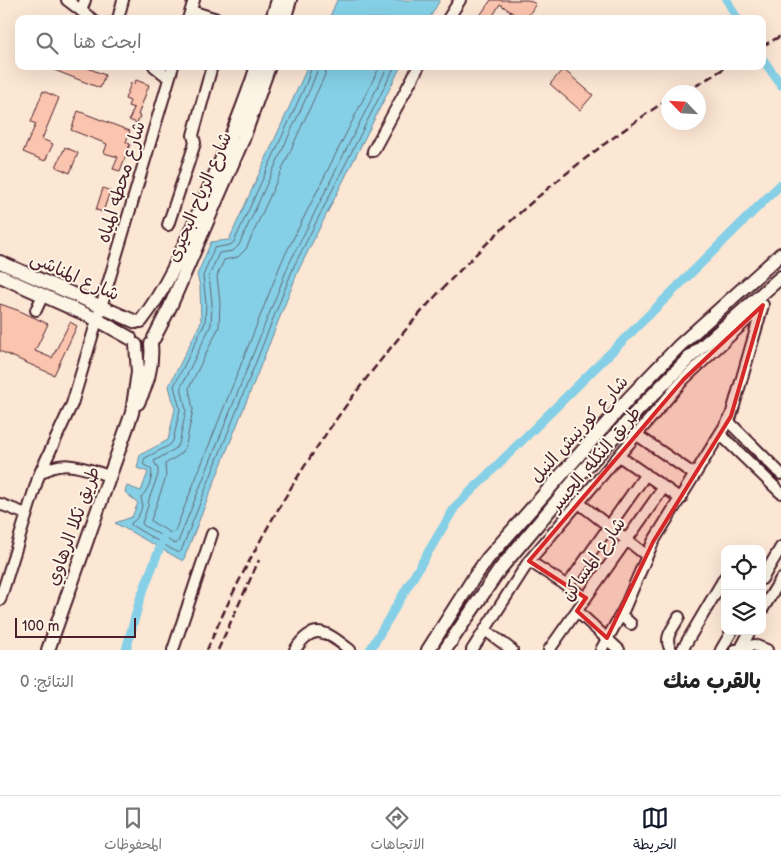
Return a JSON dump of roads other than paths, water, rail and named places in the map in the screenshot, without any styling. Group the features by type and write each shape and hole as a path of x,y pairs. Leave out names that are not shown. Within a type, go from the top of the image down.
{"main road":[{"path":"273,15 278,0"},
{"path":"285,15 290,0"},
{"name":"شارع الرياح البحيرى","path":"138,322 157,300 176,265 233,135 256,70"},
{"name":"شارع الرياح البحيرى","path":"153,341 170,307 246,132 268,70"},
{"name":"شارع كورنيش النيل","path":"428,650 488,558 629,398 695,330 781,254"},
{"name":"شارع المناشى","path":"0,262 98,313 133,342"},
{"name":"شارع المناشى","path":"0,276 43,295 98,313 138,322"},
{"name":"شارع كورنيش النيل","path":"445,650 500,569 579,475 689,358 781,277"},
{"path":"157,300 170,307"},
{"path":"146,321 154,328 153,341 144,347 133,342 130,329 138,322 146,321"},
{"name":"طريق نكلا الرهاوي","path":"48,650 132,413 142,395 149,375 153,341"},
{"name":"طريق نكلا الرهاوي","path":"132,413 138,358 133,342"}],"street":[{"path":"67,0 87,15"},
{"path":"82,11 85,0"},
{"path":"119,15 123,0"},
{"path":"189,15 194,0"},
{"path":"451,15 460,0"},
{"path":"159,70 169,78"},
{"name":"شارع محطه المياه","path":"1,597 39,475 72,404 172,70"},
{"path":"168,224 195,143 193,135 211,70"},
{"path":"373,151 417,70"},
{"path":"601,650 621,615 646,555 728,421 734,407 763,305 771,286"},
{"path":"36,310 43,295"},
{"name":"طريق النكله, الجسر","path":"472,650 529,561 684,379 763,305"},
{"path":"728,421 781,474"},
{"path":"720,434 781,493"},
{"path":"636,435 696,474"},
{"path":"619,456 681,499"},
{"path":"39,475 56,465 65,464 110,476"},
{"path":"567,586 646,474"},
{"name":"شارع المساكن","path":"549,650 664,487"},
{"path":"578,503 646,555"},
{"path":"0,504 26,514"},
{"path":"173,650 212,534"},
{"path":"766,572 781,547"},
{"path":"529,561 586,598"},
{"path":"766,603 781,579"},
{"path":"682,650 721,584"},
{"path":"577,611 619,650"},
{"path":"621,615 631,624"},
{"path":"671,650 667,639 679,617"},
{"path":"485,630 512,650"},
{"path":"295,650 300,642 310,633 320,631 329,634 350,650"},
{"path":"720,650 729,635"},
{"path":"741,649 748,635"},
{"path":"741,649 757,645 767,650"}],"water":[{"path":"337,0 440,0 431,15 331,15"},
{"path":"306,70 399,70 299,269 183,561 115,523 132,517 138,503 125,492 127,486 141,491 148,472 137,468 140,455 168,440 175,409 169,386 201,322 200,286 197,275 211,242 229,240"}],"waterway":[{"path":"727,0 735,15"},
{"path":"766,64 781,85"},
{"path":"370,650 455,507 781,184"},
{"path":"126,650 140,599 164,537"}],"railway":[{"path":"766,44 781,36"},
{"path":"697,85 722,70"},
{"path":"207,650 235,590 266,531 300,474 337,418 420,313 465,265 531,203 588,156 661,104"},
{"path":"218,650 259,560"}]}
